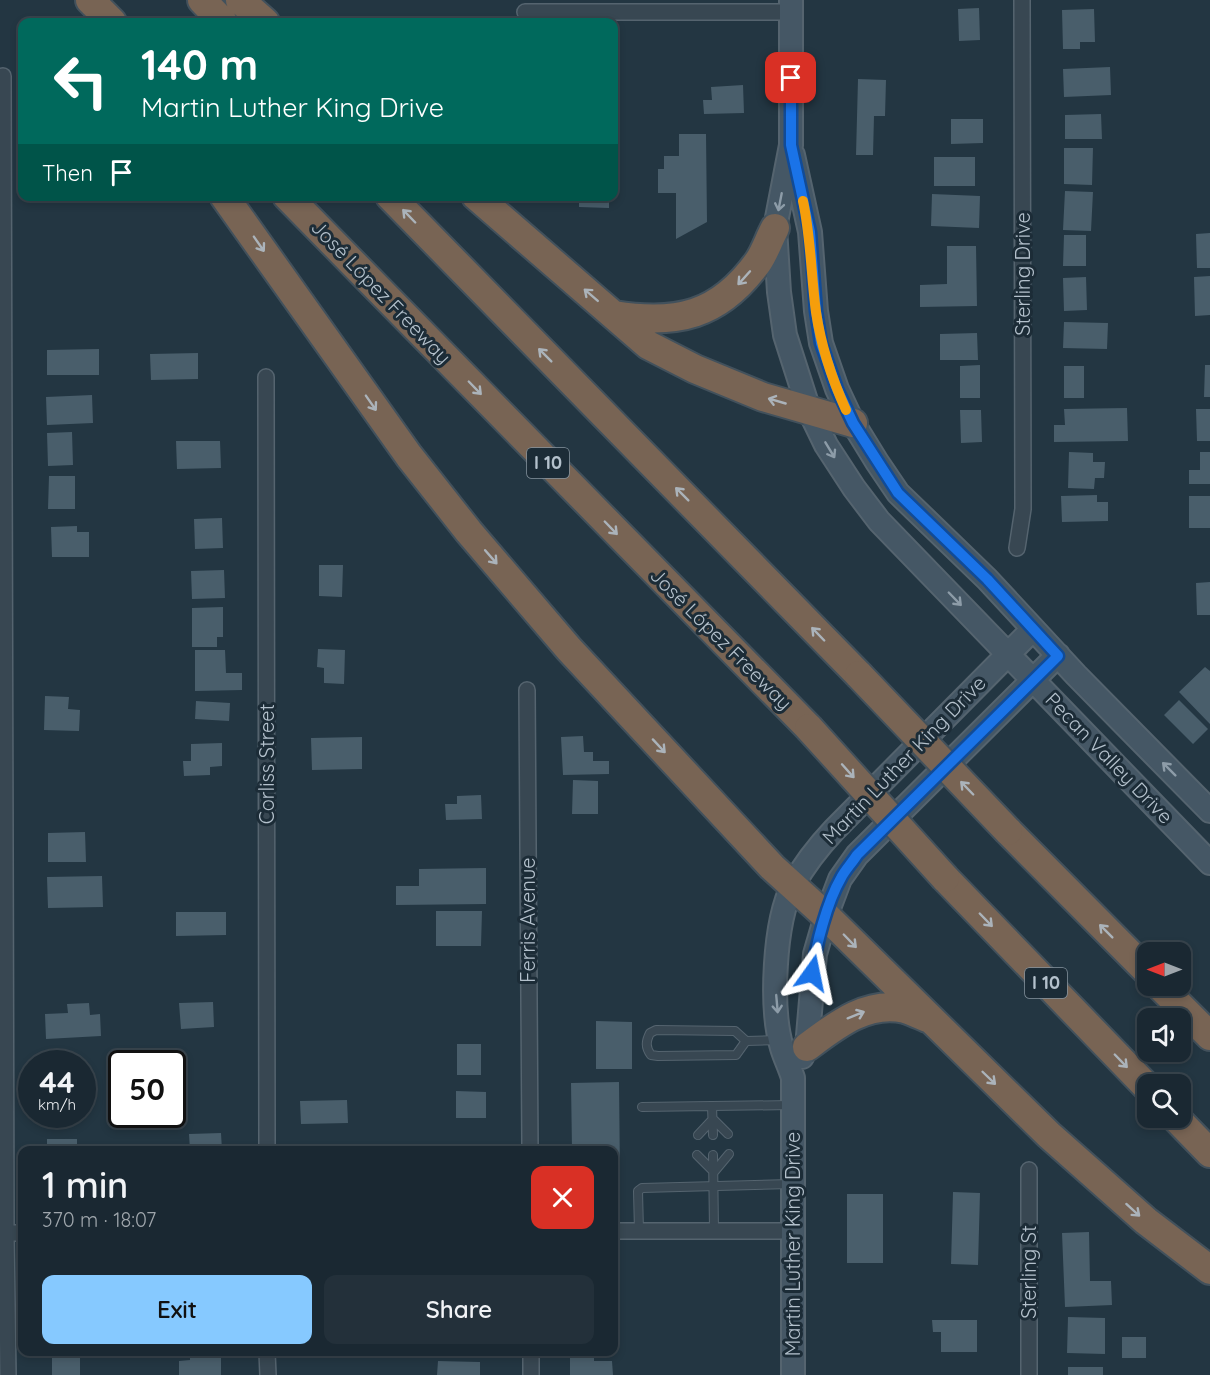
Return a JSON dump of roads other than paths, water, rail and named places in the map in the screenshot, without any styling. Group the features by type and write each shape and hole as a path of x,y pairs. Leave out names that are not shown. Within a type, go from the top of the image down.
{"highway":[{"path":"82,0 95,18"},
{"path":"90,0 108,18"},
{"path":"202,0 219,18"},
{"path":"240,0 260,18"},
{"path":"228,201 409,456 469,532 569,649 772,867 826,916 1058,1143 1146,1221 1210,1270"},
{"name":"José López Freeway","path":"292,201 809,728 945,878 1137,1077"},
{"path":"395,201 1137,961"},
{"path":"482,201 648,345 695,369 763,397 853,423"},
{"path":"614,315 640,320 672,319 693,315 717,303 759,261 775,228"},
{"path":"1170,996 1210,1036"},
{"path":"794,1044 846,1019 883,1007 904,1009 928,1018"},
{"path":"1186,1128 1210,1153"}],"main road":[{"path":"791,6 791,145 775,228 779,292 785,335 809,410 826,445 879,521 1008,654"},
{"path":"791,145 810,232 816,311 821,343 837,389 853,423 898,493 987,579 1058,656"},
{"name":"Martin Luther King Drive","path":"794,1044 776,1000 779,928 793,885 834,830 1033,629"},
{"name":"Pecan Valley Drive","path":"1008,654 1210,862"},
{"name":"Martin Luther King Drive","path":"793,1375 794,1044 826,916 840,879 857,855 1058,656"},
{"name":"Pecan Valley Drive","path":"1058,656 1210,811"}],"street":[{"name":"Sterling Drive","path":"1017,548 1023,509 1022,0"},
{"path":"525,12 791,6"},
{"path":"3,76 3,1233 8,1375"},
{"name":"Corliss Street","path":"266,377 267,1146"},
{"name":"Ferris Avenue","path":"526,690 530,1146"},
{"name":"Sterling St","path":"1029,1170 1029,1375"},
{"path":"618,1231 793,1231"},
{"path":"267,1356 267,1375"},
{"path":"531,1356 531,1375"}],"lane":[{"path":"746,1041 736,1055 658,1056 651,1055 647,1050 650,1033 656,1030 735,1031 746,1041 794,1044"},
{"path":"642,1107 793,1105"},
{"path":"712,1106 713,1134"},
{"path":"713,1119 728,1134"},
{"path":"698,1135 713,1119"},
{"path":"714,1172 729,1154"},
{"path":"697,1155 714,1172"},
{"path":"713,1155 714,1231"},
{"path":"639,1231 638,1191 642,1188 793,1184"}]}
